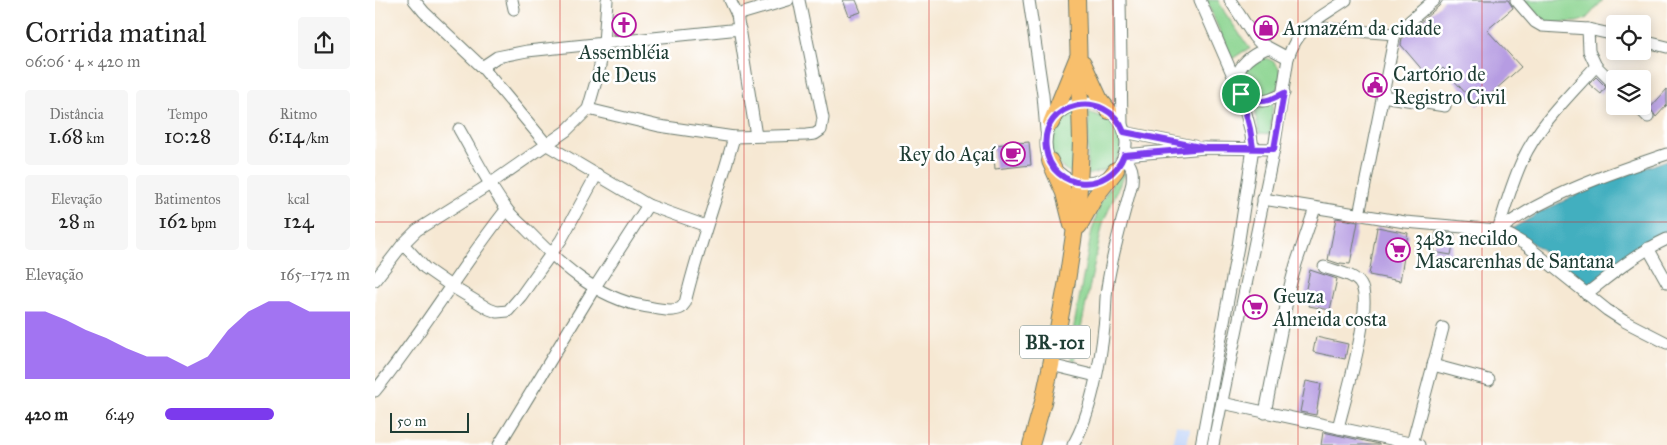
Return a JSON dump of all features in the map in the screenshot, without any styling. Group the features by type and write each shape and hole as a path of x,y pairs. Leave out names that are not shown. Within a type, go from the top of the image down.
{"highway":[{"name":"BR-101","path":"1031,445 1051,365 1074,237 1080,183 1081,104 1077,0"},
{"path":"1049,130 1079,52"},
{"path":"1079,52 1100,100 1109,111"},
{"path":"1050,161 1064,193 1074,237"},
{"path":"1074,237 1095,196 1121,161"}],"street":[{"path":"415,0 424,12 482,67 547,145 647,205 706,226"},
{"path":"375,280 403,244 417,230 491,184 547,145 566,131 588,109 599,71 604,43 607,0"},
{"path":"729,0 737,16 756,136"},
{"path":"737,16 788,0"},
{"path":"588,109 659,126 734,137 815,134 821,130 823,118 799,0"},
{"path":"1029,0 1049,130 1046,149 1050,161 1057,172 1068,179 1080,183 1093,183 1106,178 1121,161 1126,144 1123,129 1120,0"},
{"path":"1200,0 1236,80 1250,129 1253,148 1238,246 1201,445"},
{"path":"1230,0 1254,37 1267,48 1288,58"},
{"path":"1213,445 1274,149 1288,58 1296,38 1307,27 1346,0"},
{"path":"1359,215 1395,34 1434,0"},
{"path":"1516,0 1535,22 1542,26 1588,29 1606,33"},
{"path":"1307,27 1395,34"},
{"path":"482,67 497,57 508,54 739,29"},
{"path":"1588,29 1589,51 1596,66 1606,76"},
{"path":"1651,43 1667,47"},
{"path":"1236,80 1238,72 1247,59 1267,48"},
{"path":"1498,230 1522,160 1552,115 1596,66"},
{"path":"1241,94 1251,100 1266,101 1284,93"},
{"path":"1382,96 1445,106"},
{"path":"1049,130 1059,114 1069,107 1081,104 1097,105 1109,111 1117,118 1123,129 1205,148"},
{"path":"459,129 506,210 550,254 569,270 616,298 631,304 672,310 681,308 685,303 698,250 734,137"},
{"path":"1121,161 1205,148 1274,149"},
{"path":"1498,230 1537,206 1606,174 1667,154"},
{"path":"1073,445 1083,426 1095,376 1104,327 1107,290 1113,256 1133,174 1128,162 1121,161"},
{"path":"403,244 425,268 451,286 489,309 497,312 508,311 521,296 569,228 597,174"},
{"path":"1263,199 1405,222 1498,230 1526,244 1586,294 1623,321 1667,343"},
{"path":"499,445 647,205"},
{"path":"1265,412 1292,279 1315,208"},
{"path":"375,391 506,210"},
{"path":"1586,294 1648,248 1667,239"},
{"path":"1238,246 1252,249"},
{"path":"1648,248 1667,282"},
{"path":"1324,267 1355,278 1361,284 1365,300 1357,349 1338,428"},
{"path":"1222,403 1416,444 1443,328"},
{"path":"1051,365 1095,376"},
{"path":"1433,365 1489,380"}],"shaded area":[{"path":"1176,425 1190,429 1187,445 1172,445"}],"green space":[{"path":"1206,0 1218,0 1250,49 1232,59"},
{"path":"1523,0 1603,0 1586,19 1577,22 1543,23"},
{"path":"1262,58 1276,63 1281,77 1276,91 1262,96 1248,91 1243,77 1248,63"},
{"path":"1273,102 1270,134 1259,133 1254,105"},
{"path":"1076,112 1076,174 1061,167 1055,161 1051,154 1049,138 1057,120"},
{"path":"1089,112 1116,126 1122,136 1122,142 1120,154 1109,167 1087,175"},
{"path":"1127,172 1103,223 1074,361 1071,359 1069,352 1092,230 1100,204 1115,179"}],"water":[{"path":"1667,160 1667,234 1645,243 1588,286 1542,250 1511,229 1586,190"}],"building":[{"path":"843,0 856,0 861,12 849,16"},
{"path":"1443,0 1508,0 1513,8 1487,30 1521,67 1477,106 1443,68 1430,79 1401,45 1402,38 1439,6"},
{"name":"Assembléia de Deus","path":"615,14 633,16 635,32 613,35"},
{"path":"1596,77 1606,87 1601,94 1589,84"},
{"path":"1667,89 1667,105 1656,117 1651,107"},
{"path":"1029,142 1031,165 995,169 993,145"},
{"path":"1336,218 1358,222 1350,264 1340,264 1328,260"},
{"path":"1377,227 1408,233 1400,281 1369,275"},
{"path":"1436,232 1455,234 1451,255 1433,252"},
{"path":"1310,270 1337,279 1330,310 1309,306 1311,295 1305,293"},
{"path":"1316,337 1348,344 1345,359 1313,352"},
{"path":"1306,381 1321,384 1316,415 1300,412"},
{"path":"1323,432 1379,444 1379,445 1321,445"}],"place":[{"name":"Assembléia de Deus","path":"624,25"},
{"name":"Armazém da cidade","path":"1266,28"},
{"name":"Cartório de Registro Civil","path":"1375,85"},
{"name":"Rey do Açaí","path":"1013,154"},
{"name":"3482 necildo Mascarenhas de Santana","path":"1398,250"},
{"name":"Geuza Almeida costa","path":"1255,307"}],"route":[{"path":"1241,94 1253,148 1205,148 1124,132 1117,118 1109,111 1097,105 1081,104 1069,107 1051,123 1046,136 1046,149 1050,161 1057,172 1068,179 1080,183 1093,183 1106,178 1116,170 1124,155 1205,148 1274,149 1284,93 1275,98 1259,102 1241,94"}]}
